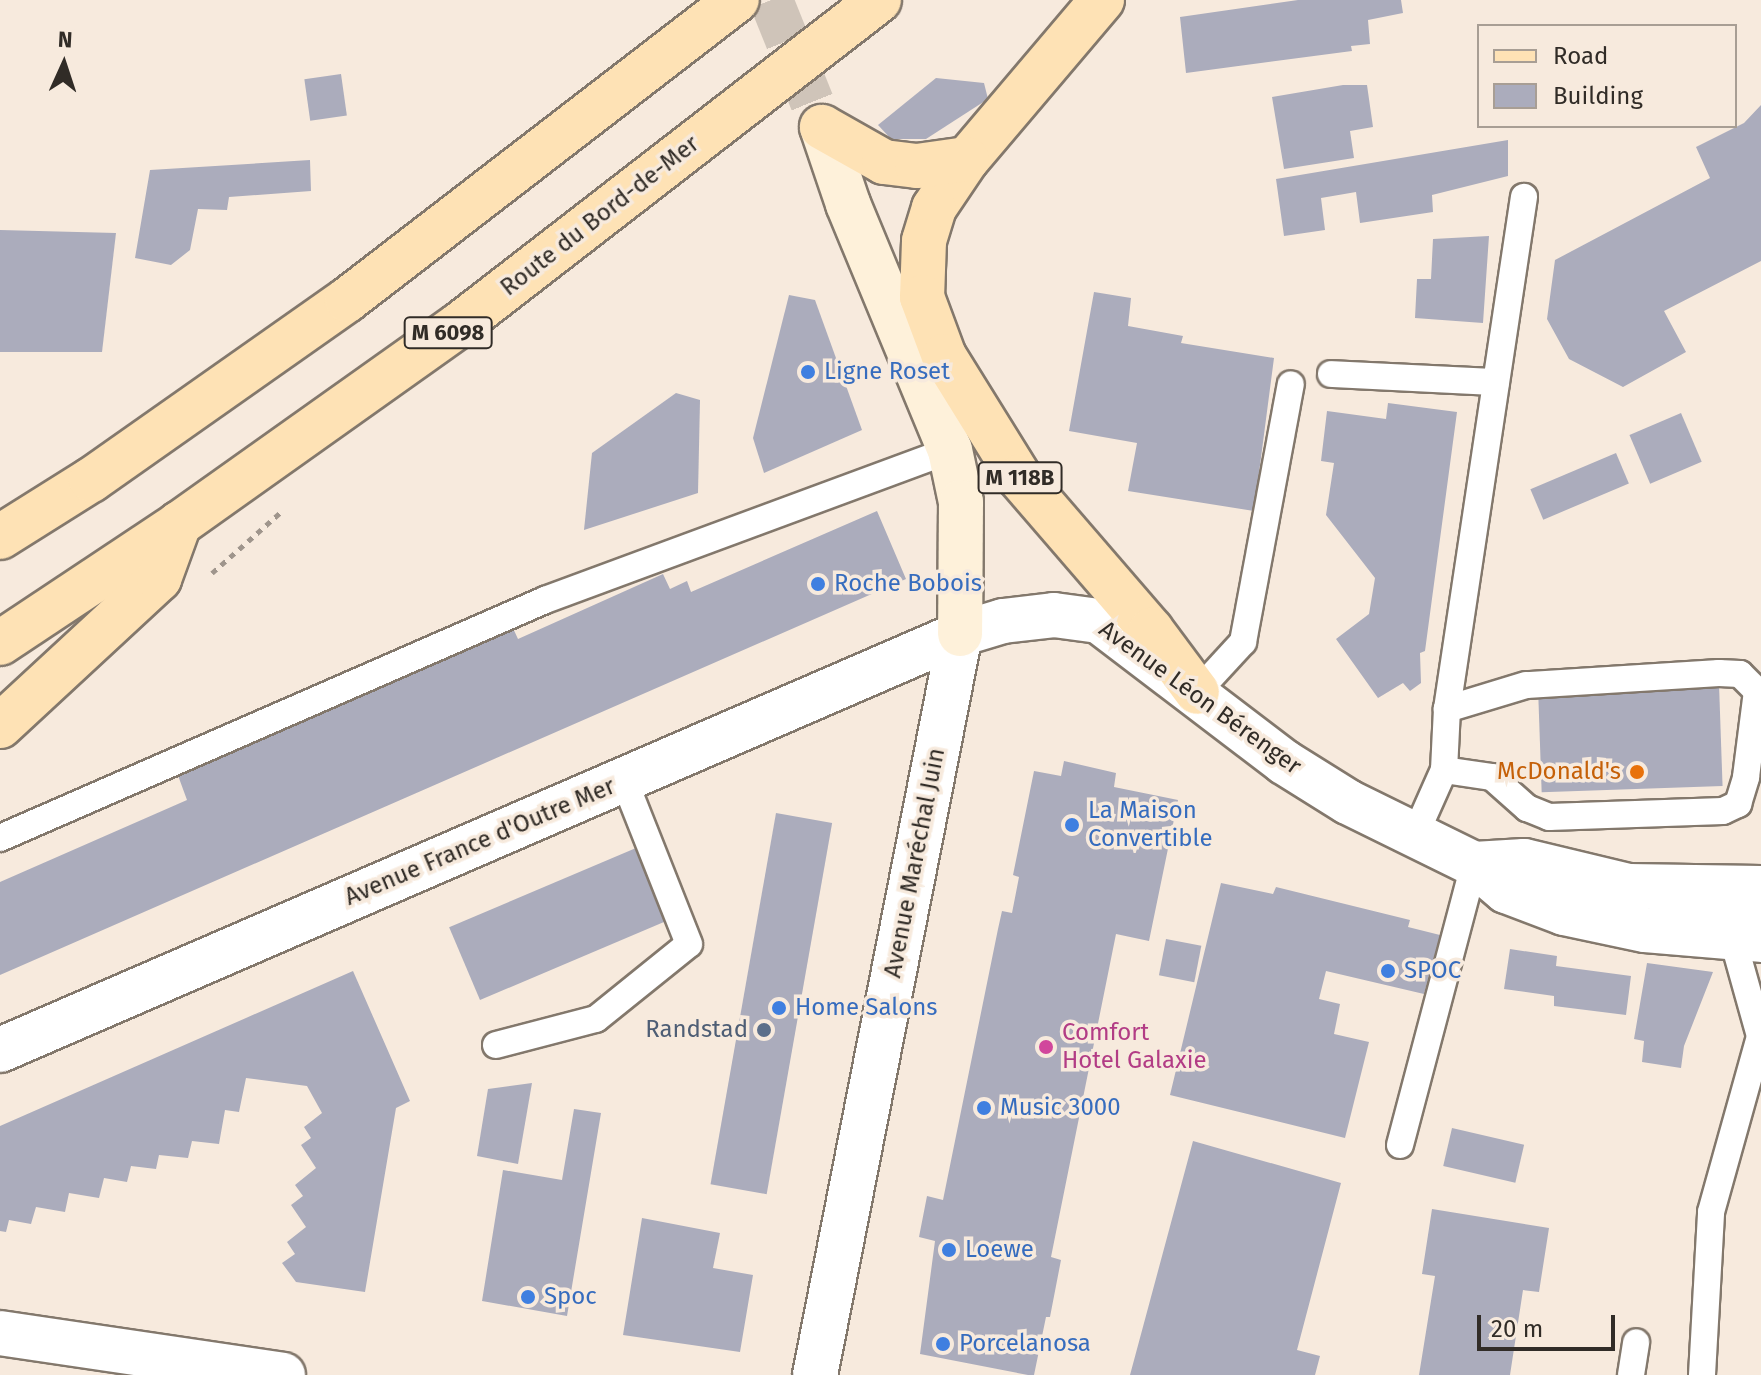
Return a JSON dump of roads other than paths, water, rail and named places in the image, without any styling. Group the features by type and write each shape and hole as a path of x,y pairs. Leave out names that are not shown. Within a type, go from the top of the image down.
{"main road":[{"path":"0,537 91,480 347,300 737,0"},
{"name":"Route du Bord-de-Mer","path":"0,643 179,524 459,325 879,0"},
{"name":"M 118B","path":"1102,0 967,159 934,208 924,241 922,297 938,343 1019,477 1151,630 1197,692"},
{"name":"M 118B","path":"960,634 961,502 950,450 848,204 822,127 884,162 917,166 967,159"},
{"path":"0,726 159,579 179,524"}],"street":[{"name":"Avenue Léon Bérenger","path":"960,634 1029,617 1080,616 1099,621 1197,692 1284,762 1474,864 1506,891 1564,913 1645,930 1752,931"},
{"name":"Avenue France d'Outre Mer","path":"0,1050 960,634"},
{"name":"Avenue Maréchal Juin","path":"815,1375 960,634"},
{"name":"Avenue Léon Bérenger","path":"1474,864 1524,861 1628,886 1761,888"},
{"path":"0,1333 283,1375"}],"lane":[{"path":"1415,835 1444,770 1447,709 1524,197"},
{"path":"1331,374 1496,382"},
{"path":"1197,692 1243,642 1291,384"},
{"path":"0,838 545,600 950,450"},
{"path":"1444,770 1492,777 1527,808 1549,817 1723,811 1738,804 1757,691 1740,674 1719,673 1526,685 1447,709"},
{"path":"496,1045 596,1019 689,944 624,780"},
{"path":"1400,1145 1474,864"},
{"path":"1702,1375 1711,1212 1760,1036 1752,931"},
{"path":"1631,1375 1636,1342"}],"tunnel":[{"path":"771,0 822,127"}],"place":[{"name":"Ligne Roset","path":"808,372"},
{"name":"Roche Bobois","path":"818,584"},
{"name":"McDonald's","path":"1637,772"},
{"name":"La Maison Convertible","path":"1072,825"},
{"name":"SPOC","path":"1388,971"},
{"name":"Home Salons","path":"779,1008"},
{"name":"Randstad","path":"764,1030"},
{"name":"Comfort Hotel Galaxie","path":"1046,1047"},
{"name":"Music 3000","path":"984,1108"},
{"name":"Loewe","path":"949,1250"},
{"name":"Spoc","path":"528,1297"},
{"name":"Porcelanosa","path":"943,1344"}]}
